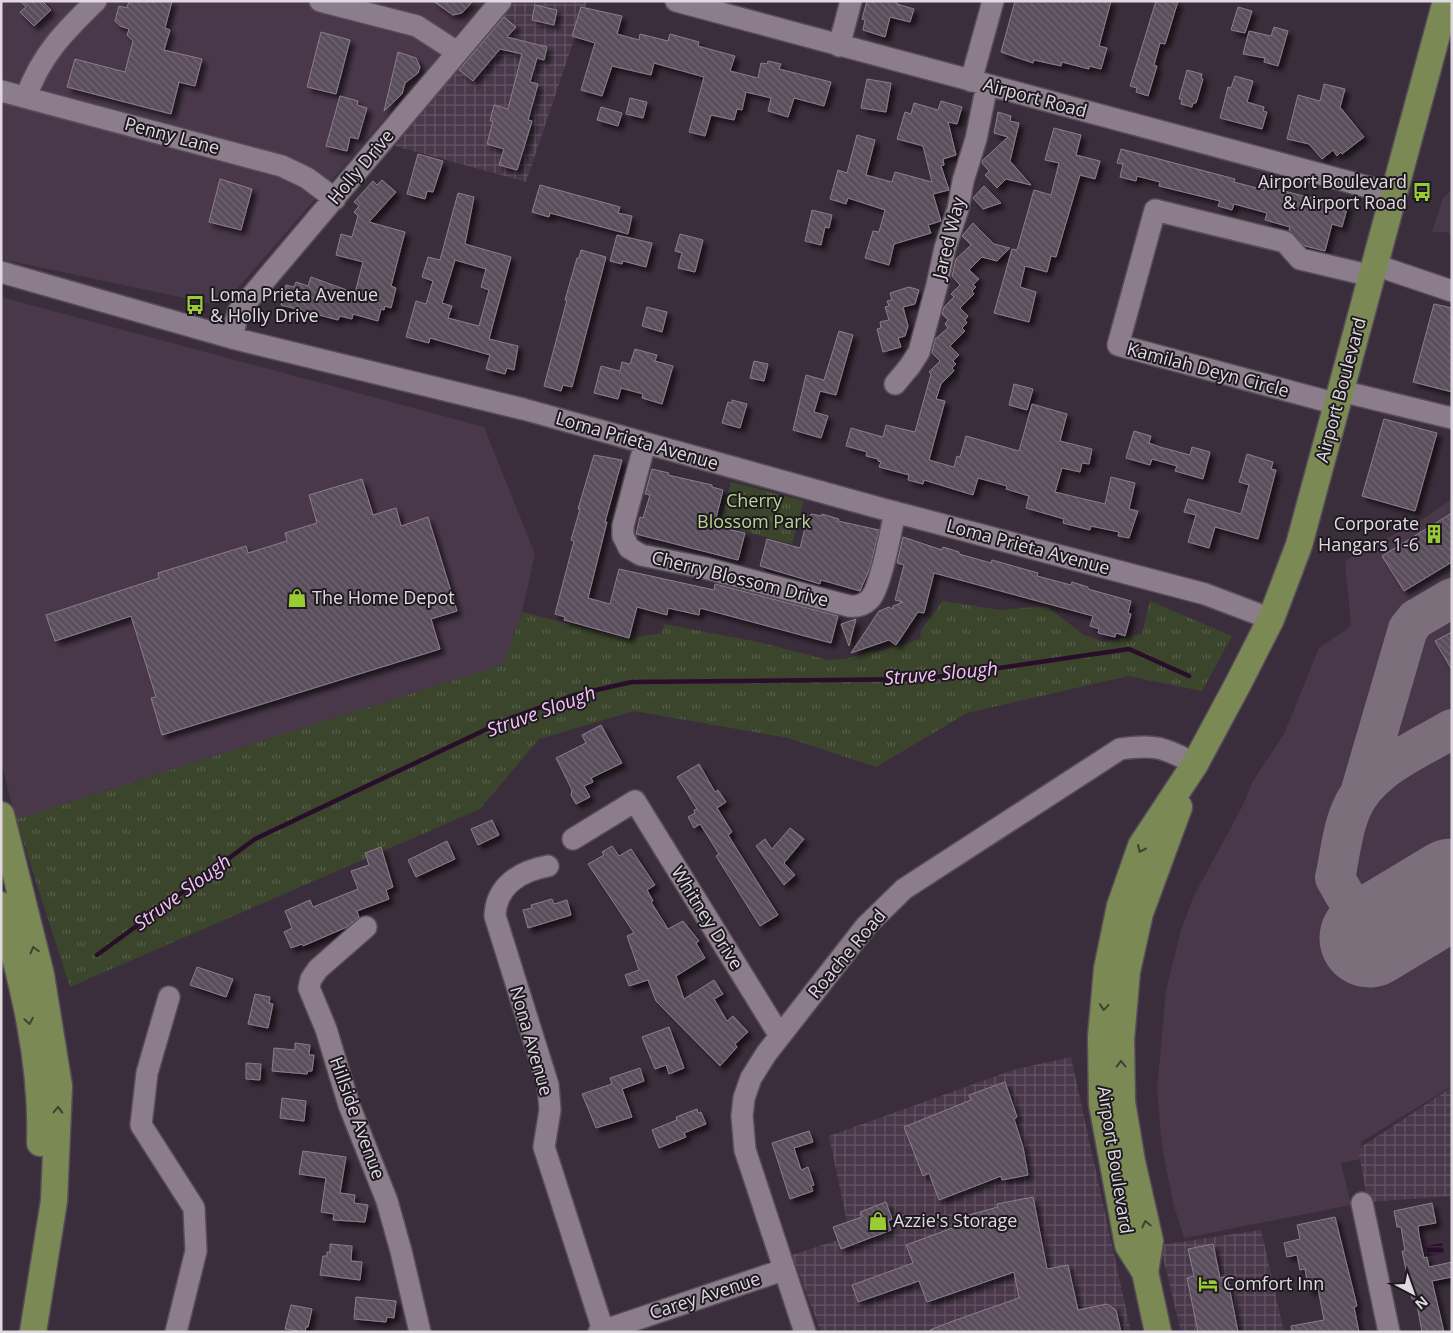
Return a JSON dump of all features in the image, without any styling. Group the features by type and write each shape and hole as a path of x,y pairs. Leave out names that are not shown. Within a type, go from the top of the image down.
{"main road":[{"name":"Airport Boulevard","path":"1158,1332 1145,1272 1128,1245 1102,1104 1101,1037 1106,979 1120,906 1141,846 1194,764 1271,619 1299,545 1446,1"},
{"path":"1,815 41,975 59,1086 54,1202 33,1332"},
{"path":"1,905 22,981 27,1008 35,1052 41,1123 39,1188 20,1332"}],"street":[{"path":"26,97 33,76 50,48 96,1"},
{"path":"320,1 417,26 457,52"},
{"name":"Holly Drive","path":"232,338 238,312 501,1"},
{"name":"Airport Road","path":"676,1 713,6 839,46 1394,194"},
{"path":"839,46 851,1"},
{"name":"Jared Way","path":"895,384 919,352 938,285 945,248 958,209 963,181 976,140 979,83 993,1"},
{"name":"Penny Lane","path":"1,91 282,166 306,178 335,199"},
{"name":"Kamilah Deyn Circle","path":"1339,398 1118,345 1125,318 1155,210 1285,242 1300,259 1373,271"},
{"path":"1373,271 1452,291"},
{"name":"Loma Prieta Avenue","path":"1,272 232,338 523,409 895,512 1205,594 1271,619"},
{"path":"1339,398 1452,418"},
{"name":"Cherry Blossom Drive","path":"646,443 622,532 628,548 641,555 705,568 849,606 858,606 867,602 875,590 895,512"},
{"name":"Roache Road","path":"806,1332 748,1162 741,1127 747,1088 757,1067 866,926 904,889 1120,749 1144,746 1169,749 1194,764"},
{"name":"Whitney Drive","path":"573,839 635,801 780,1036"},
{"name":"Nona Avenue","path":"548,866 532,869 511,881 499,897 494,916 548,1085 550,1110 544,1148 601,1331"},
{"name":"Hillside Avenue","path":"366,927 318,969 311,979 309,988 326,1029 349,1104 386,1201 401,1251 420,1332"},
{"path":"168,997 147,1073 141,1125 194,1208 196,1252 176,1332"},
{"path":"1362,1203 1389,1332"},
{"name":"Carey Avenue","path":"601,1331 784,1270"}],"shaded area":[{"path":"1,1 484,1 423,75 229,298 213,304 1,259"},
{"path":"515,1 587,1 526,182 395,146"},
{"path":"1452,190 1452,237 1448,232 1432,232 1443,198"},
{"path":"1,297 484,427 535,554 522,612 504,664 16,819 1,762"},
{"path":"1452,499 1452,1086 1361,1142 1362,1159 1341,1163 1351,1205 1184,1238 1174,1206 1162,1147 1157,1090 1166,991 1181,930 1193,898 1242,807 1253,781 1284,734 1319,648 1351,626 1345,561 1423,519"},
{"path":"1071,1057 1131,1332 821,1332 792,1255 850,1236 829,1136 1013,1070"},
{"path":"1452,1087 1452,1196 1368,1202 1358,1149"},
{"path":"1261,1230 1284,1332 1181,1332 1160,1245"},
{"path":"1442,1243 1444,1253 1428,1256 1426,1246"}],"green space":[{"name":"Cherry Blossom Park","path":"731,482 804,501 792,544 720,525"},
{"path":"943,601 1000,610 1046,606 1084,635 1104,642 1142,634 1150,601 1232,636 1202,691 1128,676 967,713 876,767 788,738 634,711 539,739 480,809 70,987 16,819 504,664 522,612 627,639 662,633 664,624 758,642 828,660 846,659 873,650 874,653 920,639 921,630"}],"building":[{"path":"20,1 42,1 51,10 34,26 20,12 26,7"},
{"path":"129,1 172,1 165,28 170,30 164,50 202,59 195,86 179,82 171,114 67,87 75,59 125,72 133,41 127,35 129,29 120,26 115,21 119,6 127,8"},
{"path":"433,1 473,1 462,13 453,15"},
{"path":"867,1 897,1 897,4 914,9 910,22 890,17 885,37 863,30 865,20 862,19"},
{"path":"1015,1 1111,1 1099,46 1107,48 1101,69 1089,66 1089,69 1062,62 1061,66 1034,60 1033,63 1001,52"},
{"path":"1156,1 1178,1 1165,44 1160,43 1154,65 1157,66 1148,96 1136,92 1137,88 1130,86"},
{"path":"535,5 557,10 554,25 532,20"},
{"path":"581,7 622,16 617,34 639,40 640,34 668,41 670,34 699,42 698,46 735,56 730,71 758,78 761,63 767,64 768,61 781,64 779,69 831,82 824,106 794,98 788,117 768,111 771,98 746,92 742,110 737,109 734,120 711,115 705,136 689,132 704,77 654,63 651,75 612,66 602,96 581,90 595,43 572,36"},
{"path":"1238,7 1252,11 1245,33 1231,30"},
{"path":"504,17 516,27 507,37 547,47 544,60 537,58 530,82 538,84 528,120 532,121 517,170 499,165 504,149 487,144 493,121 490,121 494,105 508,109 522,54 500,49 473,81 459,70"},
{"path":"1274,27 1288,31 1278,66 1264,62 1265,58 1243,54 1249,31 1271,36"},
{"path":"321,32 350,40 336,94 307,87"},
{"path":"398,52 416,58 420,67 418,73 405,83 402,94 384,111"},
{"path":"1187,70 1202,74 1201,78 1203,79 1196,103 1193,103 1192,107 1181,104 1182,99 1179,99"},
{"path":"1235,76 1253,81 1247,102 1264,107 1263,111 1267,112 1262,129 1220,118 1228,87 1231,88"},
{"path":"867,79 891,83 886,112 861,108"},
{"path":"1324,84 1345,89 1340,107 1364,137 1342,154 1341,152 1337,156 1333,150 1322,159 1309,144 1287,139 1298,95 1320,101"},
{"path":"340,96 358,101 357,105 367,108 358,139 350,137 347,151 326,146"},
{"path":"630,98 647,102 643,118 626,114"},
{"path":"941,101 962,107 957,124 948,122 956,155 943,159 944,165 941,166 949,190 933,194 941,221 928,225 931,233 894,244 889,265 865,258 873,231 879,232 885,210 848,198 846,204 830,199 838,170 847,173 857,135 875,140 866,175 892,182 895,172 932,182 923,146 897,139 905,112 911,114 914,103 938,110"},
{"path":"601,107 622,113 618,126 597,120"},
{"path":"998,112 1011,116 1010,121 1019,123 1010,161 1031,185 1006,179 997,188 985,175 989,171 982,163 983,160 1008,137 994,133"},
{"path":"1054,128 1081,135 1076,155 1100,161 1095,179 1080,175 1056,257 1051,256 1047,272 1025,266 1020,287 1036,292 1029,322 994,313 1012,249 1017,250 1034,190 1051,195 1059,163 1045,160"},
{"path":"1121,149 1235,179 1234,182 1264,190 1265,186 1348,205 1342,227 1332,224 1325,251 1305,246 1289,230 1290,227 1265,220 1267,213 1234,204 1232,210 1218,206 1220,201 1159,186 1160,182 1137,176 1136,181 1120,177 1123,164 1117,163"},
{"path":"418,154 443,161 433,192 427,191 425,199 407,194"},
{"path":"220,179 252,189 241,230 209,222"},
{"path":"382,180 396,192 369,222 405,232 391,286 396,288 391,308 385,306 384,310 381,309 378,321 353,314 352,319 340,316 338,320 281,305 286,285 294,287 296,282 308,286 311,277 355,293 363,262 336,255 341,234 352,237 358,216 354,212 359,206 354,202 373,181 377,185"},
{"path":"540,185 620,207 618,213 632,216 628,234 550,213 549,217 532,212"},
{"path":"984,186 1001,203 983,209 973,198"},
{"path":"458,193 474,197 465,244 511,257 489,339 518,346 514,370 507,368 505,374 486,369 490,355 430,338 429,343 406,337 416,301 426,304 433,281 422,277 428,257 440,260","holes":["455,260 486,269 481,287 489,290 479,326 448,318 452,306 442,303"]},
{"path":"812,210 832,215 829,228 825,227 821,245 805,241"},
{"path":"973,223 994,244 1010,248 997,261 982,257 969,270 979,279 973,285 976,287 972,291 974,294 960,308 968,316 965,320 967,323 962,328 965,331 950,346 959,355 953,361 956,364 952,368 954,371 941,384 936,399 945,401 929,460 954,467 957,456 960,457 966,436 1019,451 1032,404 1067,414 1060,441 1092,449 1089,464 1082,463 1080,472 1062,468 1055,492 1105,504 1111,477 1135,483 1129,509 1138,511 1129,538 1118,536 1119,532 1091,526 1090,530 1063,523 1064,519 1026,508 1029,496 1006,489 1007,486 978,478 973,495 924,480 923,484 908,480 909,475 879,467 881,462 878,459 866,456 867,452 846,446 851,428 883,437 886,425 915,432 931,374 929,372 940,361 932,353 935,339 948,328 945,324 948,320 942,314 944,307 954,297 951,294 960,285 952,276 956,259 971,245 962,236"},
{"path":"680,234 703,240 695,272 678,268 682,253 675,251"},
{"path":"617,235 652,243 646,267 623,261 622,264 610,261"},
{"path":"581,250 606,257 572,387 563,385 561,391 544,386 567,300 565,300"},
{"path":"909,287 919,290 915,304 903,307 908,326 905,336 898,338 901,347 883,352 877,329 881,328 880,322 889,320 885,307 889,306 887,301 892,300 890,293"},
{"path":"1434,304 1452,308 1452,392 1413,382"},
{"path":"647,307 667,312 662,332 642,326"},
{"path":"839,331 853,335 836,395 820,391 814,412 828,416 821,438 793,430 806,375 824,380"},
{"path":"635,349 657,355 655,361 673,366 662,404 642,398 643,394 621,388 618,399 594,393 601,366 620,371 622,362 630,364"},
{"path":"754,361 768,364 764,381 750,378"},
{"path":"1014,384 1033,389 1027,410 1009,405"},
{"path":"732,400 747,404 740,428 722,423 728,402 732,403"},
{"path":"1384,419 1437,433 1415,511 1362,496"},
{"path":"1134,431 1151,436 1149,443 1160,447 1190,455 1192,447 1210,452 1203,479 1175,471 1177,466 1152,459 1150,465 1126,458"},
{"path":"1247,454 1273,462 1271,469 1276,470 1258,539 1215,527 1209,548 1188,542 1196,515 1184,512 1188,499 1241,514 1249,485 1239,482"},
{"path":"594,455 622,460 605,522 607,522 588,598 610,604 619,569 714,590 715,584 838,616 831,643 700,608 699,615 668,608 667,615 637,607 629,638 564,620 565,617 555,614 574,541 571,540 580,509 578,509"},
{"path":"652,469 669,473 668,475 712,485 712,487 723,490 714,526 745,533 738,560 636,534 640,517 643,518 650,495 645,494"},
{"name":"The Home Depot","path":"362,479 373,515 396,508 401,526 428,517 457,611 431,619 440,649 162,735 151,698 156,697 131,616 55,641 46,615 159,578 158,573 246,546 248,553 287,541 285,533 317,523 309,495"},
{"name":"Corporate Hangars 1-6","path":"1452,513 1452,562 1404,591 1382,556"},
{"path":"811,514 822,516 822,514 839,519 838,521 879,530 870,568 860,591 821,580 820,584 760,566 767,539 800,548 808,516 810,517"},
{"path":"903,537 942,550 943,547 959,552 959,554 991,563 992,560 1038,573 1037,576 1071,585 1072,582 1088,587 1088,589 1131,601 1128,613 1131,614 1125,636 1116,633 1115,637 1098,633 1099,629 1090,626 1093,616 934,573 924,613 918,612 896,645 889,640 851,653 879,611 889,607 892,609 893,606 903,602 895,600 904,565 897,563"},
{"path":"856,619 849,646 841,624"},
{"path":"1452,632 1452,670 1435,641"},
{"path":"601,725 622,763 591,778 593,782 584,786 590,797 576,804 571,795 572,790 556,758 586,743 582,735"},
{"path":"699,764 715,792 718,790 726,802 717,808 732,832 728,835 778,915 760,926 716,856 719,854 700,824 694,828 688,817 695,813 694,810 697,809 677,777"},
{"path":"492,820 499,835 478,845 471,829"},
{"path":"790,828 804,839 784,863 795,875 784,885 756,846 765,839 772,849"},
{"path":"447,841 455,859 416,877 408,860"},
{"path":"612,846 619,856 631,849 655,885 647,890 653,901 651,902 668,929 683,921 699,941 696,943 705,958 676,976 684,999 714,980 723,994 714,999 727,1021 733,1016 748,1032 735,1044 737,1047 720,1066 656,1001 648,980 629,986 625,975 639,970 627,936 634,933 588,864 604,855 602,852"},
{"path":"381,847 393,887 386,890 389,899 357,911 359,917 347,927 303,946 302,944 291,948 284,932 292,928 285,911 310,900 313,907 358,889 351,871 369,865 365,853"},
{"path":"552,899 554,904 567,900 571,915 528,928 523,910 532,908 531,905"},
{"path":"197,967 233,979 226,997 190,985"},
{"path":"255,994 270,997 269,1003 273,1004 268,1028 248,1024"},
{"path":"669,1027 684,1068 669,1074 666,1065 655,1069 642,1037"},
{"path":"295,1043 310,1045 309,1055 314,1055 312,1071 308,1071 307,1074 272,1071 274,1048 295,1050"},
{"path":"246,1063 261,1064 260,1080 246,1079"},
{"path":"640,1068 644,1081 622,1089 632,1117 596,1128 582,1094 612,1084 610,1078"},
{"path":"1005,1082 1017,1117 1014,1119 1023,1147 1028,1175 1002,1180 1001,1176 939,1200 929,1173 923,1176 904,1127 971,1100 969,1095"},
{"path":"282,1098 306,1101 304,1121 280,1118"},
{"path":"697,1109 698,1113 701,1112 706,1124 684,1133 686,1137 659,1148 652,1130 677,1120 676,1117"},
{"path":"809,1131 813,1142 794,1148 801,1170 808,1167 814,1185 811,1186 813,1191 790,1199 772,1143"},
{"path":"303,1151 346,1157 340,1193 355,1195 354,1203 368,1205 365,1222 333,1220 334,1214 321,1212 326,1178 299,1174"},
{"path":"1033,1197 1047,1269 1068,1265 1078,1310 1107,1304 1116,1310 1121,1332 930,1332 930,1330 953,1321 1019,1298 1014,1272 927,1302 919,1281 858,1302 852,1285 913,1263 906,1245 955,1227 954,1219 998,1207 997,1204"},
{"path":"886,1202 892,1219 888,1221 891,1230 841,1249 833,1227 862,1217 860,1212"},
{"path":"1432,1203 1436,1223 1418,1226 1424,1258 1427,1257 1429,1267 1452,1262 1452,1277 1432,1281 1444,1332 1422,1332 1416,1299 1412,1299 1402,1251 1405,1251 1401,1227 1397,1227 1394,1211"},
{"path":"1335,1217 1357,1306 1354,1307 1359,1332 1292,1332 1291,1326 1324,1320 1318,1289 1309,1291 1305,1269 1300,1270 1297,1255 1287,1257 1284,1243 1300,1239 1297,1225"},
{"path":"330,1244 352,1246 351,1261 362,1262 360,1280 320,1275 323,1256 327,1256 327,1252 330,1252"},
{"name":"Comfort Inn","path":"1213,1244 1220,1278 1227,1276 1238,1332 1198,1332 1187,1278 1194,1276 1188,1249"},
{"path":"356,1297 396,1301 394,1318 387,1317 386,1322 354,1319"},
{"path":"291,1305 312,1309 305,1332 285,1329"}],"waterway":[{"name":"Struve Slough","path":"97,955 255,839 506,720 574,695 632,682 923,679 1129,649 1189,676"}],"taxiway":[{"path":"1361,790 1408,629 1416,619 1452,598"},
{"path":"1369,938 1335,878 1343,835 1351,810 1358,796 1381,772 1394,762 1452,729"}],"runway":[{"path":"1369,938 1452,888"}],"place":[{"name":"Airport Boulevard & Airport Road","path":"1422,192"},
{"name":"Loma Prieta Avenue & Holly Drive","path":"195,305"},
{"name":"Corporate Hangars 1-6","path":"1434,534"},
{"name":"The Home Depot","path":"297,598"},
{"name":"Azzie's Storage","path":"878,1221"},
{"name":"Comfort Inn","path":"1208,1284"}]}
